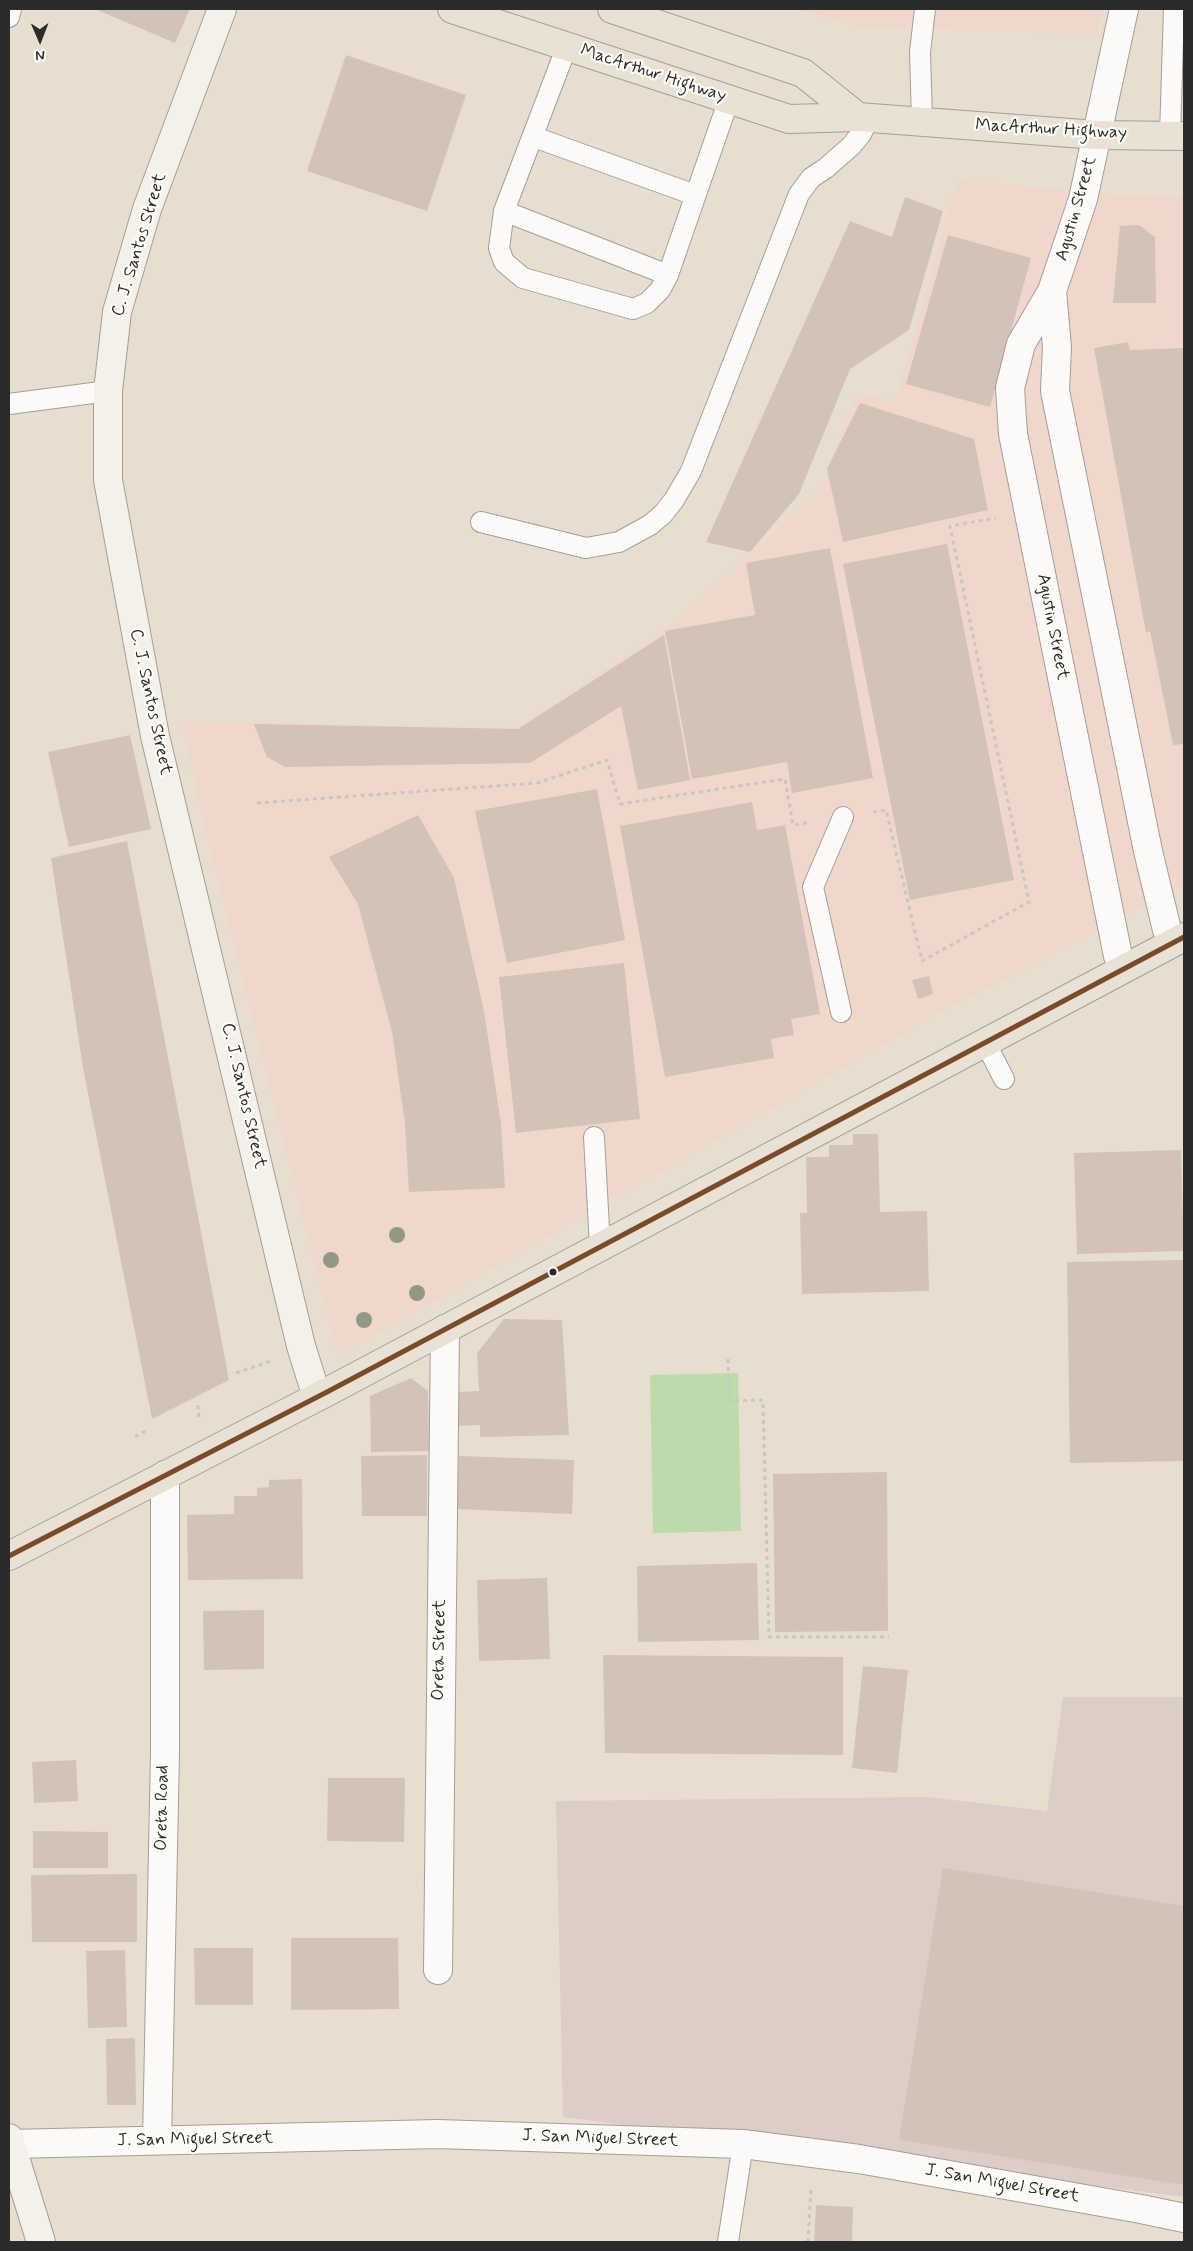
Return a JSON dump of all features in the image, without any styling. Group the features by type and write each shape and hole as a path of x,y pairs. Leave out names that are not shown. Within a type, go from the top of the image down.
{"main road":[{"name":"MacArthur Highway","path":"452,9 788,119 863,117 1097,135 1177,135"},
{"path":"612,9 803,73 863,117"},
{"path":"9,1556 445,1330 985,1042 1119,963 1174,937"}],"street":[{"name":"C. J. Santos Street","path":"222,9 147,209 118,312 108,390 108,480 149,703 301,1346 317,1397"},
{"name":"Agustin Street","path":"1119,963 1013,434 1010,388 1021,344 1052,291 1083,199 1124,9"},
{"name":"Agustin Street","path":"1052,291 1056,347 1055,391 1138,803 1174,937"},
{"name":"Oreta Street","path":"438,1970 445,1330"},
{"name":"Oreta Road","path":"157,2140 164,1754 165,1475"},
{"name":"J. San Miguel Street","path":"9,2141 438,2134 742,2144 906,2167 1184,2218"},
{"path":"9,2141 41,2242"}],"lane":[{"path":"9,17 11,9"},
{"path":"922,122 920,52 925,9"},
{"path":"1174,9 1177,135"},
{"path":"567,46 534,137 504,211 499,248 504,262 523,278 633,309 647,303 660,290 668,275 729,99"},
{"path":"482,522 586,548 620,542 650,525 663,514 674,500 691,471 799,194 811,178 826,168 851,146 861,134 863,117"},
{"path":"534,137 695,194"},
{"path":"504,211 668,275"},
{"path":"9,404 108,390"},
{"path":"841,1012 812,887 843,817"},
{"path":"985,1042 1004,1079"},
{"path":"594,1137 600,1247"},
{"path":"728,2242 742,2144"}],"path":[{"path":"257,802 537,783 607,760 620,804 785,779 793,825 886,810 922,961 1029,902 950,526 1029,512"},
{"path":"728,1359 729,1401 763,1400 769,1638 889,1637"},
{"path":"135,1437 147,1430"},
{"path":"808,2242 813,2154"}],"shaded area":[{"path":"797,9 1104,9 1097,34 858,27"},
{"path":"957,180 1123,195 1184,196 1184,886 934,1016 338,1356 201,814 182,721 517,727 664,631 820,490 856,393 896,400"},
{"path":"1063,1697 1184,1697 1184,2197 563,2117 556,1801 927,1797 1047,1811"}],"green space":[{"path":"738,1373 741,1531 653,1533 650,1375"}],"building":[{"path":"95,9 190,9 175,43"},
{"path":"346,55 466,95 427,211 307,171"},
{"path":"905,197 943,211 909,330 850,369 799,494 750,552 706,542 850,221 892,237"},
{"path":"1139,225 1155,237 1156,303 1113,303 1120,226"},
{"path":"948,235 1031,258 990,407 906,384"},
{"path":"1128,342 1130,350 1184,348 1184,744 1173,745 1150,631 1146,633 1094,348"},
{"path":"860,403 974,439 988,510 843,542 827,469"},
{"path":"947,544 1014,880 910,900 843,564"},
{"path":"830,548 873,778 792,793 787,762 692,779 665,631 755,615 746,563"},
{"path":"664,635 690,780 638,790 621,706 530,763 285,767 267,757 254,724 518,729"},
{"path":"130,735 151,829 69,847 48,752"},
{"path":"597,789 625,940 507,963 475,811"},
{"path":"752,802 757,830 785,825 820,1014 791,1019 794,1035 771,1039 774,1058 665,1077 620,826"},
{"path":"418,815 454,878 484,1011 501,1124 505,1188 409,1192 405,1124 392,1032 358,904 329,857"},
{"path":"127,841 229,1380 152,1419 83,1068 51,858"},
{"path":"624,963 640,1119 516,1133 499,977"},
{"path":"929,976 933,994 918,999 912,980"},
{"path":"853,1134 878,1134 880,1212 927,1211 929,1291 802,1294 800,1213 807,1213 806,1157 829,1157 829,1145 853,1145"},
{"path":"1181,1150 1184,1251 1077,1254 1074,1153"},
{"path":"1184,1260 1184,1461 1070,1463 1067,1262"},
{"path":"504,1319 562,1320 569,1435 480,1437 480,1425 459,1426 458,1392 479,1391 477,1353"},
{"path":"411,1378 428,1391 429,1451 371,1452 370,1396"},
{"path":"427,1455 427,1516 362,1516 361,1456"},
{"path":"459,1456 574,1460 572,1514 457,1509"},
{"path":"887,1472 888,1631 775,1632 773,1474"},
{"path":"302,1479 303,1579 188,1580 187,1515 234,1514 234,1496 257,1496 257,1488 269,1487 269,1480"},
{"path":"757,1563 759,1640 638,1642 637,1566"},
{"path":"547,1578 550,1659 479,1661 477,1580"},
{"path":"264,1610 264,1669 204,1670 203,1611"},
{"path":"603,1655 843,1657 843,1755 605,1753"},
{"path":"863,1666 908,1670 897,1773 852,1768"},
{"path":"76,1760 78,1801 34,1803 32,1762"},
{"path":"328,1778 405,1778 404,1842 327,1841"},
{"path":"33,1831 108,1832 108,1868 33,1868"},
{"path":"943,1868 1184,1906 1184,2185 899,2140"},
{"path":"137,1874 137,1942 32,1942 31,1875"},
{"path":"291,1938 398,1938 399,2009 291,2010"},
{"path":"194,1948 253,1948 253,2005 195,2005"},
{"path":"125,1950 127,2027 88,2028 86,1951"},
{"path":"135,2038 136,2105 107,2105 106,2039"},
{"path":"816,2205 853,2207 852,2242 814,2242"}],"transit line":[{"path":"9,1556 327,1392 1184,937"}]}
